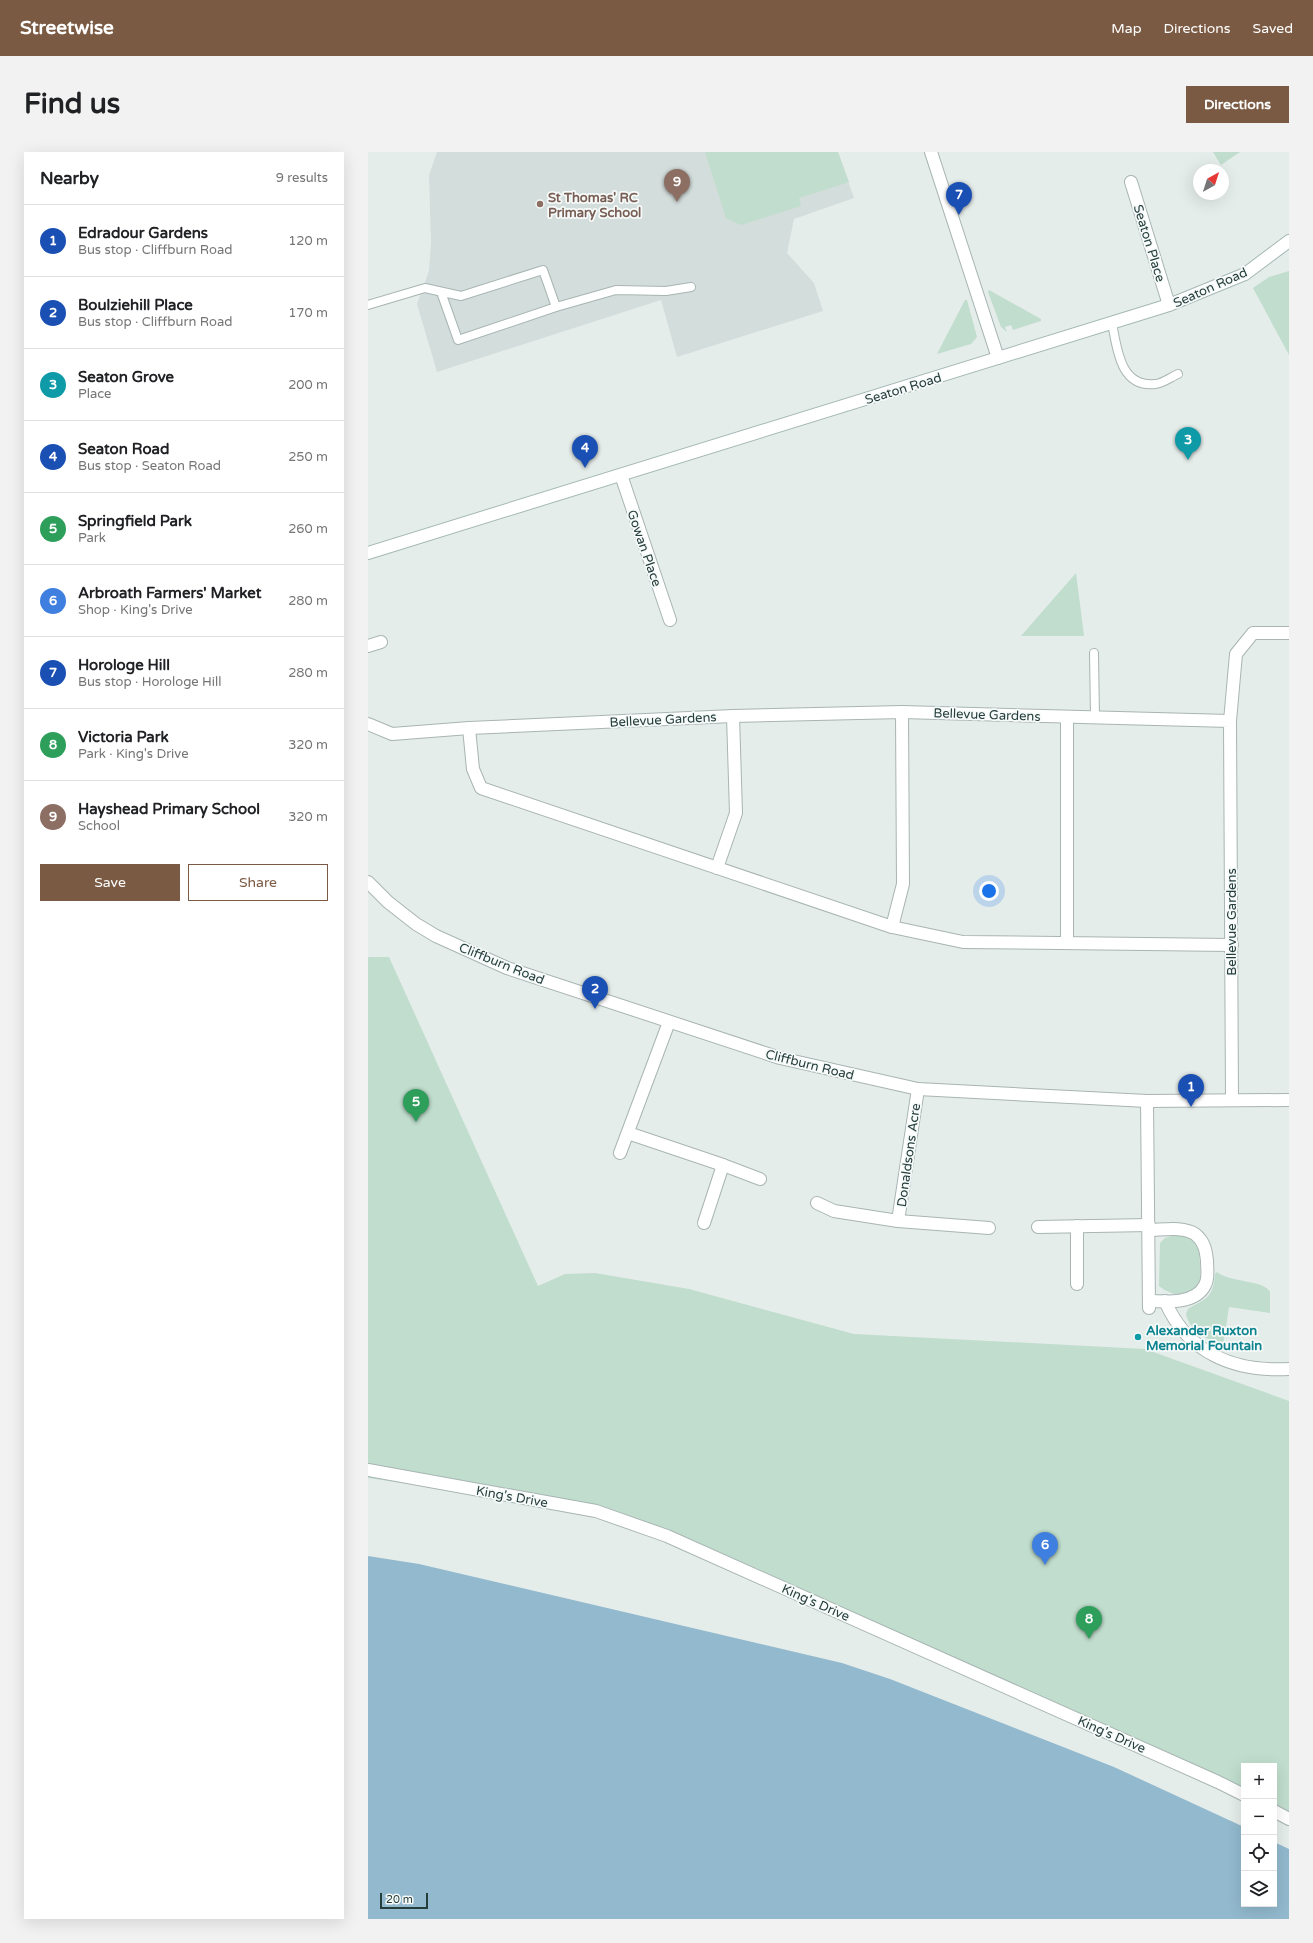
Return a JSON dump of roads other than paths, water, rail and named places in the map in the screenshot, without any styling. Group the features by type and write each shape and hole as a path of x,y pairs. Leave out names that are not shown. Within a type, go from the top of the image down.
{"street":[{"path":"931,152 998,358"},
{"name":"Seaton Place","path":"1131,182 1169,305"},
{"name":"Seaton Road","path":"368,553 1169,305 1245,274 1289,241"},
{"name":"Gowan Place","path":"621,475 670,620"},
{"path":"1230,721 1236,654 1253,633 1289,633"},
{"path":"368,646 381,642"},
{"path":"892,927 903,884 902,712"},
{"name":"Bellevue Gardens","path":"368,724 392,734 469,728 733,716 902,712 1230,721 1232,1100"},
{"path":"717,868 736,813 733,716"},
{"path":"1067,717 1067,943"},
{"path":"469,728 473,769 481,788 892,927 963,942 1232,945"},
{"name":"Cliffburn Road","path":"368,882 388,902 416,924 436,936 507,968 780,1058 918,1089 1147,1101 1289,1100"},
{"path":"620,1152 670,1022"},
{"name":"Donaldsons Acre","path":"898,1221 918,1089"},
{"path":"1038,1226 1149,1228 1185,1230 1194,1233 1206,1249 1208,1276 1205,1285 1199,1293 1186,1299 1149,1304 1149,1228 1147,1101"},
{"path":"628,1133 760,1179"},
{"path":"704,1223 723,1165"},
{"name":"Donaldsons Acre","path":"818,1203 834,1211 898,1221 990,1228"},
{"path":"1077,1226 1077,1284"},
{"path":"1166,1302 1170,1312 1182,1330 1196,1344 1212,1355 1229,1362 1253,1367 1270,1370 1289,1369"},
{"name":"King's Drive","path":"368,1470 596,1511 667,1536 1211,1779 1241,1794"},
{"path":"1277,1813 1289,1819"}],"lane":[{"path":"368,305 426,288 461,296 543,270 556,307"},
{"path":"441,292 458,340 556,307 616,290 666,291 691,287"},
{"path":"1112,323 1121,364 1130,376 1142,384 1156,384 1178,374"},
{"path":"1094,653 1095,718"}],"water":[{"path":"368,1556 419,1564 842,1663 890,1679 1114,1767 1241,1826 1241,1907 1277,1907 1277,1843 1289,1849 1289,1919 368,1919"}],"place":[{"name":"Hayshead Primary School","path":"677,202"},
{"name":"St Thomas' RC Primary School","path":"540,204"},
{"name":"Horologe Hill","path":"959,215"},
{"name":"Seaton Grove","path":"1188,460"},
{"name":"Seaton Road","path":"585,468"},
{"name":"Boulziehill Place","path":"595,1009"},
{"name":"Edradour Gardens","path":"1191,1107"},
{"name":"Springfield Park","path":"416,1122"},
{"name":"Alexander Ruxton Memorial Fountain","path":"1138,1337"},
{"name":"Arbroath Farmers' Market","path":"1045,1565"},
{"name":"Victoria Park","path":"1089,1639"}]}
